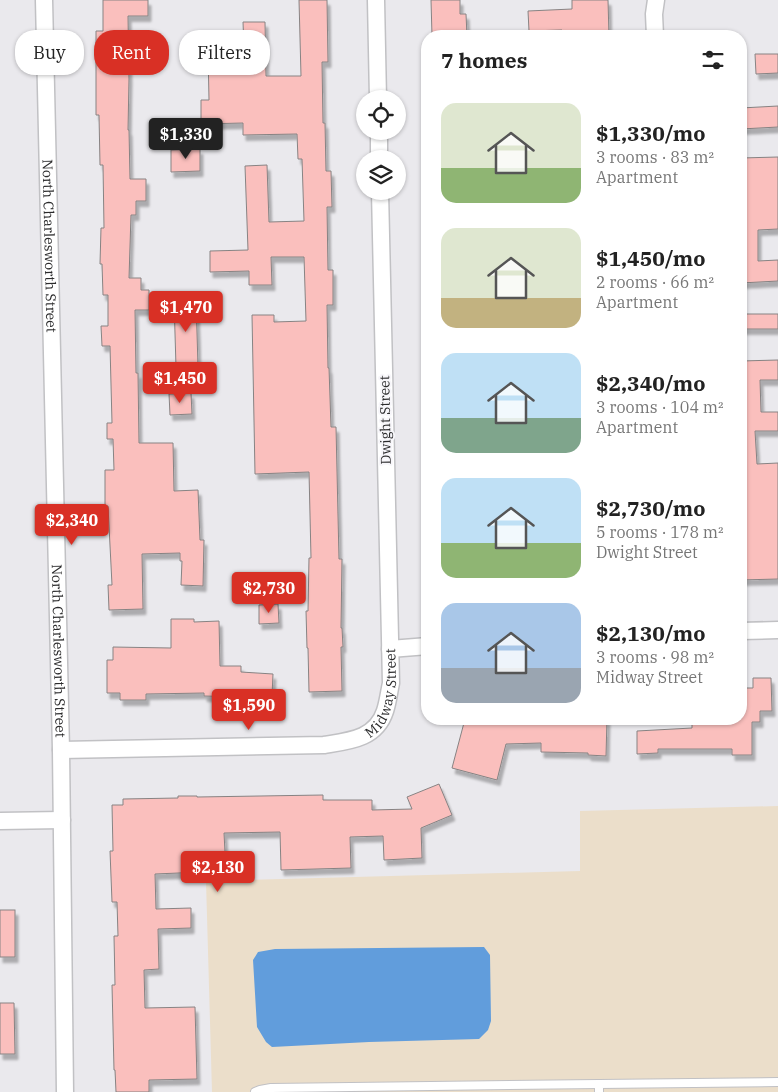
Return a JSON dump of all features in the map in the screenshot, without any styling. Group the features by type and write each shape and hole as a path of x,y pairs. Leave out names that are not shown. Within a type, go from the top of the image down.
{"street":[{"name":"North Charlesworth Street","path":"44,0 61,750 66,1092"},
{"path":"376,0 378,90"},
{"path":"655,30 656,0"},
{"name":"Dwight Street","path":"380,200 390,649"},
{"path":"747,631 778,630"},
{"name":"Midway Street","path":"61,750 324,745 353,741 373,730 385,711 391,683 390,649 421,647"},
{"path":"0,821 62,820"}],"lane":[{"path":"255,1092 271,1088 599,1088 778,1082"}],"shaded area":[{"path":"778,806 778,1092 212,1092 206,881 580,871 580,811"}],"water":[{"path":"484,947 490,955 491,1021 488,1030 479,1039 272,1047 266,1042 257,1027 253,960 258,952 275,949"}],"building":[{"path":"103,0 148,0 148,16 128,16 128,30 103,30"},
{"path":"299,0 327,0 328,62 322,62 323,123 325,123 326,171 331,171 332,207 327,207 328,270 333,270 333,305 327,305 328,368 331,427 336,427 339,559 342,559 342,691 309,692 306,611 308,611 309,558 311,558 309,472 255,474 252,315 274,315 274,322 306,321 304,257 271,257 272,285 249,285 249,271 210,272 210,251 248,250 245,166 267,165 269,222 304,221 302,159 298,159 297,134 243,135 243,123 201,124 201,100 209,100 208,75 301,76"},
{"path":"431,0 460,0 460,14 466,14 467,30 432,30"},
{"path":"572,0 608,0 609,30 529,30 528,11 572,9"},
{"path":"243,22 265,22 265,30 243,30"},
{"path":"755,54 778,54 778,73 756,74"},
{"path":"96,75 129,75 130,179 146,179 146,201 136,201 136,215 131,215 129,278 141,278 141,290 149,290 149,310 135,310 139,443 173,443 174,491 198,490 200,540 204,540 203,586 181,585 182,561 180,561 180,553 142,554 143,609 109,610 108,585 112,585 108,506 105,506 105,470 114,470 113,439 107,439 107,423 112,423 110,346 102,346 101,326 108,326 108,295 103,295 102,264 100,264 101,228 104,228 103,165 100,165 99,115 96,115"},
{"path":"778,106 778,127 747,129 747,108"},
{"path":"200,149 200,171 171,172 171,150"},
{"path":"778,157 778,229 758,230 758,261 778,260 778,281 747,283 747,158"},
{"path":"174,300 196,300 198,366 176,367"},
{"path":"747,314 778,314 778,329 747,329"},
{"path":"778,360 778,380 760,380 761,412 778,412 778,431 755,431 757,464 778,463 778,579 747,580 747,361"},
{"path":"191,393 192,414 170,415 169,394"},
{"path":"278,604 279,623 259,624 259,605"},
{"path":"171,619 194,619 194,622 219,621 220,666 241,666 241,672 273,674 272,696 241,694 241,697 204,696 204,693 146,694 146,700 120,700 120,693 107,693 107,660 113,660 113,647 171,648"},
{"path":"753,678 771,678 772,711 760,711 760,722 752,722 752,755 732,755 732,749 658,749 658,753 637,754 637,731 692,728 692,725 747,725 747,688 753,688"},
{"path":"463,725 607,725 606,756 588,755 588,753 541,752 541,743 506,744 497,780 452,768"},
{"path":"439,784 452,815 421,828 422,858 384,860 383,836 350,837 351,868 281,870 280,832 224,833 226,871 155,874 156,909 191,908 191,928 158,929 159,969 144,970 145,1008 195,1007 197,1079 149,1080 149,1092 116,1092 112,985 115,985 114,936 118,936 117,902 112,902 110,851 113,851 112,805 123,805 123,799 178,798 178,796 323,795 323,800 372,800 372,810 412,809 407,797"},
{"path":"0,910 15,910 15,957 0,957"},
{"path":"0,1003 14,1003 15,1054 0,1054"}]}
